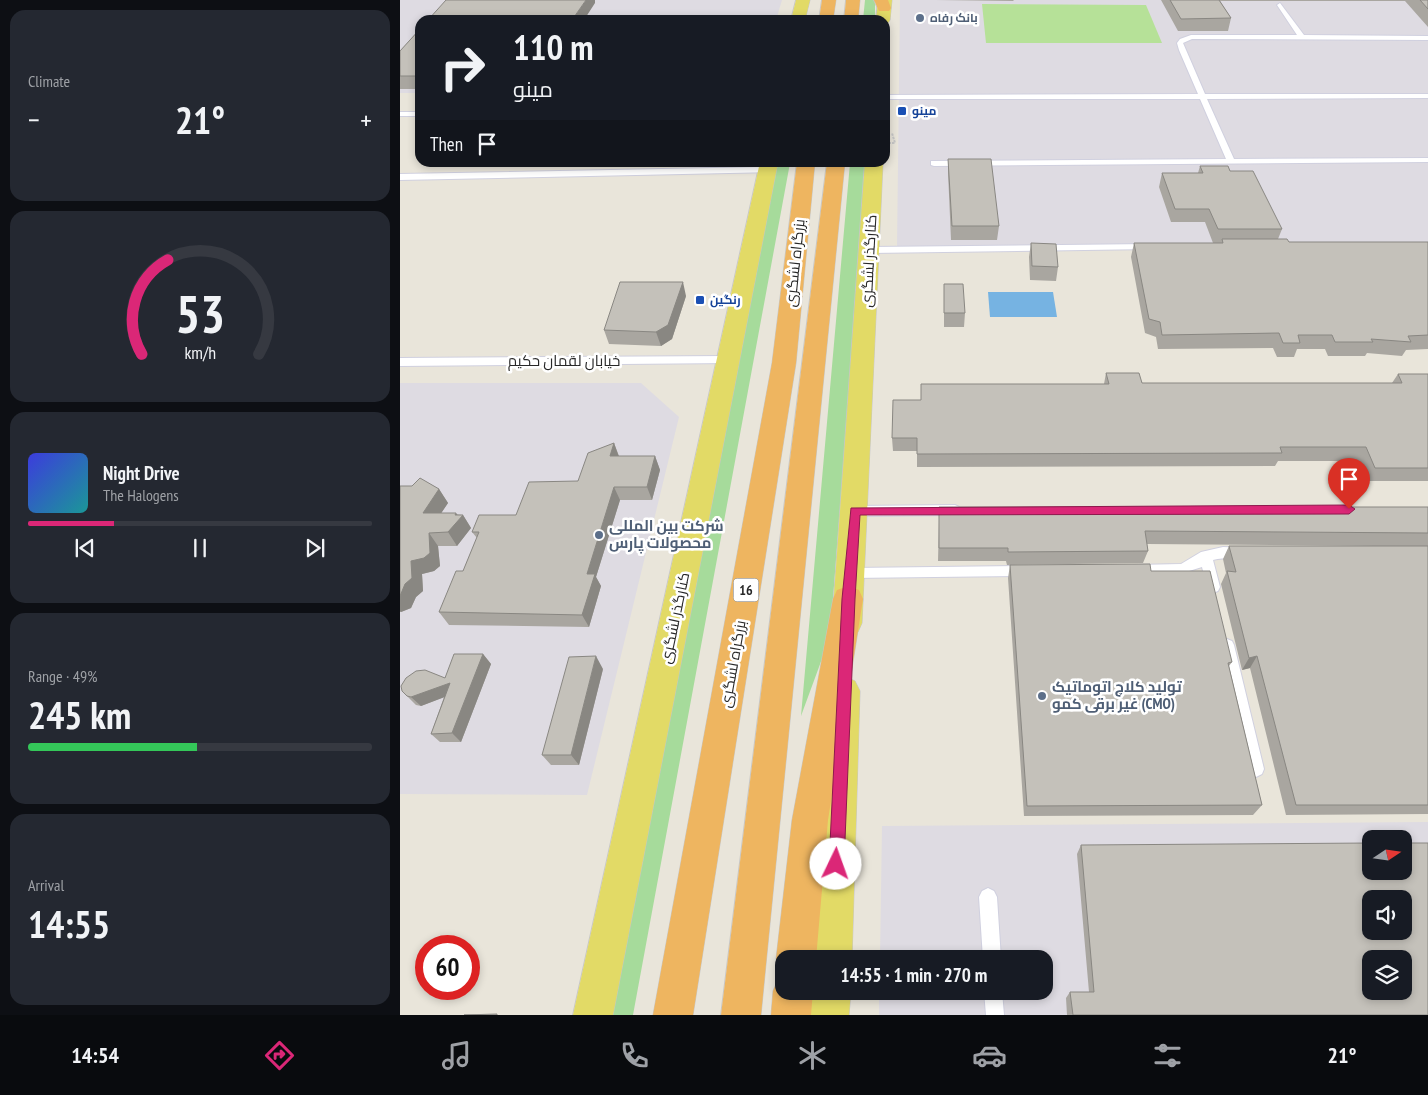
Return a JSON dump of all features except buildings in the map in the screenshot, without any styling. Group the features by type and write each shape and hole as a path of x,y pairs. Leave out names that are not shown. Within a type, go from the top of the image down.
{"highway":[{"path":"827,15 829,0"},
{"path":"852,15 853,0"},
{"name":"بزرگراه لشگری","path":"673,1015 784,363 805,167"},
{"name":"بزرگراه لشگری","path":"741,1015 835,167"},
{"path":"797,950 810,820 849,586"},
{"path":"791,1015 792,1000"}],"main road":[{"path":"799,15 803,0"},
{"name":"کنارگذر لشگری","path":"593,1015 769,167"},
{"name":"کنارگذر لشگری","path":"832,950 849,586 855,511 874,167"},
{"path":"829,1015 830,1000"}],"lane":[{"path":"1280,5 1302,37"},
{"path":"1231,161 1180,43 1186,38 1428,38"},
{"path":"890,97 1428,96"},
{"path":"400,114 415,114"},
{"path":"934,163 1428,160"},
{"path":"400,177 735,167"},
{"path":"870,250 1161,248"},
{"name":"خیابان لقمان حکیم","path":"400,362 728,360"},
{"path":"855,511 964,510"},
{"path":"1126,570 1184,570 1195,565 1206,556 1223,552 1251,552"},
{"path":"1206,556 1217,604"},
{"path":"849,586 1038,571"},
{"path":"1224,633 1256,770"},
{"path":"988,898 991,950"},
{"path":"993,1000 994,1015"}],"path":[{"path":"890,143 895,143 892,133"}],"shaded area":[{"path":"400,0 782,0 778,15 415,15 415,93 400,93"},
{"path":"900,0 1428,0 1428,253 897,247"},
{"path":"400,383 641,383 679,417 587,795 400,794"},
{"path":"1428,822 1428,1015 879,1015 879,1000 1053,1000 1053,950 880,950 882,826"}],"green space":[{"path":"865,0 875,0 875,15 864,15"},
{"path":"982,4 1146,5 1162,43 986,43"},
{"path":"772,167 789,167 633,1015 602,1015"},
{"path":"850,167 867,167 830,637 801,716"}],"water":[{"path":"988,292 1053,292 1057,317 990,317"}],"place":[{"name":"بانک رفاه","path":"920,18"},
{"name":"مینو","path":"902,111"},
{"name":"رنگین","path":"700,300"},
{"name":"شرکت بین المللی محصولات پارس","path":"599,535"},
{"name":"تولید کلاچ اتوماتیک غیر برقی کمو (CMO)","path":"1042,696"}],"route":[{"path":"836,864 848,599 855,511 1349,509"}]}
